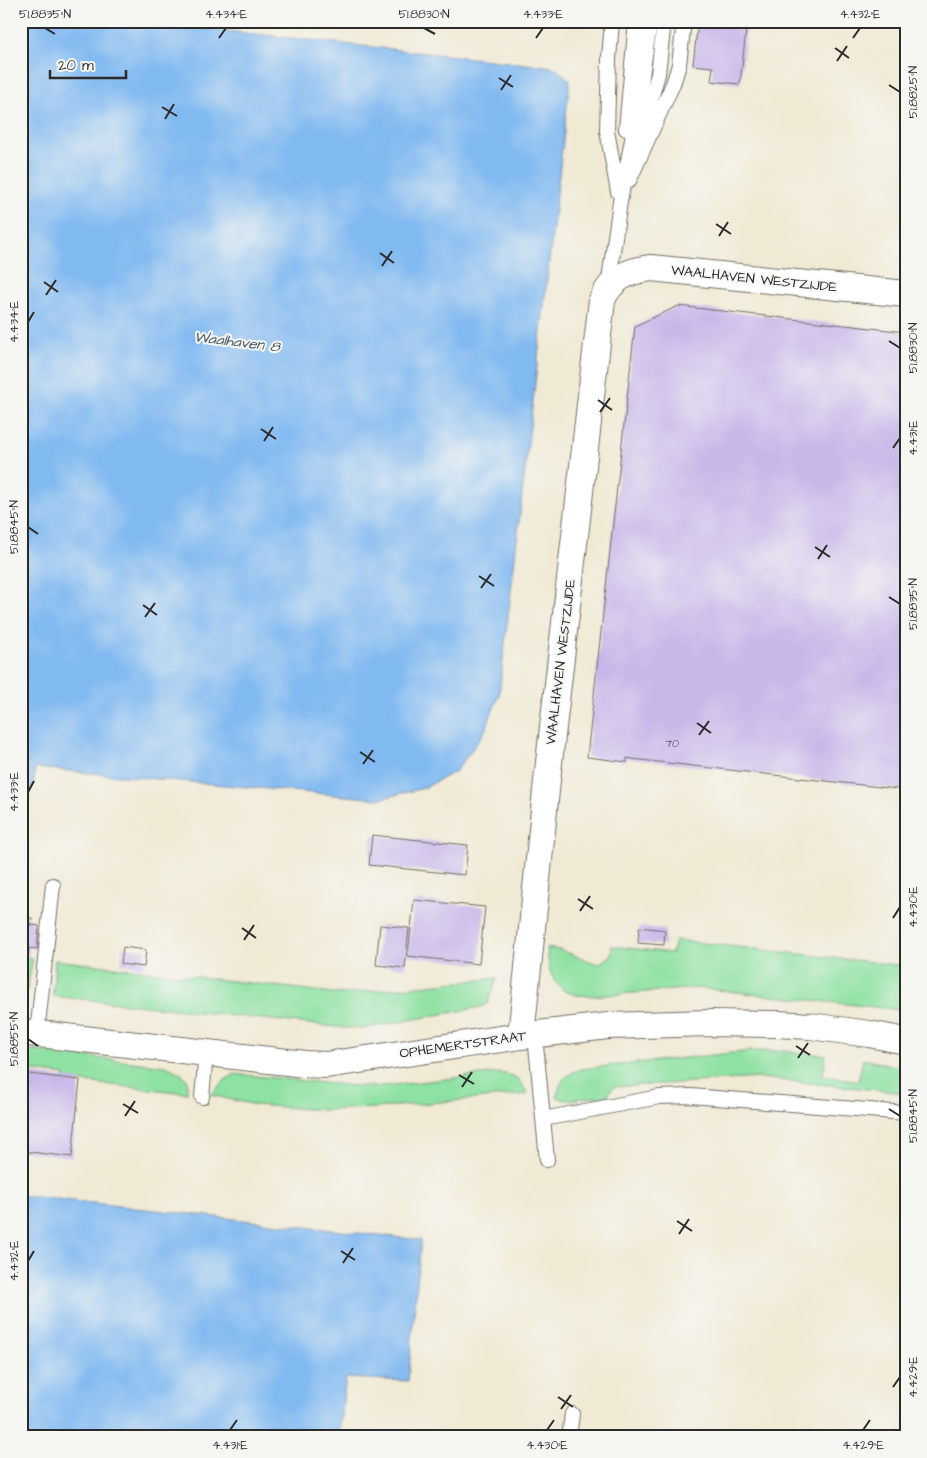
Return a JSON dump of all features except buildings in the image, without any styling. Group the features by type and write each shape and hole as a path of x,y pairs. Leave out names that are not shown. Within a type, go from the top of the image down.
{"street":[{"name":"WAALHAVEN WESTZIJDE","path":"528,1035 548,771 602,300 608,289 620,277 636,270 651,268 906,294"},
{"name":"OPHEMERTSTRAAT","path":"29,1033 326,1065 528,1035 608,1026 709,1023 777,1024 810,1026 906,1041"}],"lane":[{"path":"612,21 607,132 620,202"},
{"path":"620,202 636,21"},
{"name":"WAALHAVEN WESTZIJDE","path":"608,289 620,202 635,124 650,21"},
{"path":"620,202 655,84 664,21"},
{"path":"620,202 673,84 679,65 684,21"},
{"path":"29,1033 53,885"},
{"path":"528,1035 543,1119 547,1160"},
{"path":"202,1097 206,1053"},
{"path":"543,1119 659,1097 683,1096 906,1113"},
{"path":"569,1437 572,1414"}],"green space":[{"path":"675,940 906,966 906,1006 901,1010 698,988 594,996 576,995 564,991 555,982 549,969 547,948 560,950 598,964 611,956 612,946 672,953"},
{"path":"21,956 33,958 27,990 21,990"},
{"path":"55,960 342,994 497,978 488,1003 481,1007 366,1028 345,1028 53,996"},
{"path":"21,1049 166,1066 187,1079 187,1093 65,1080 65,1075 25,1070 21,1072"},
{"path":"751,1051 783,1051 826,1055 823,1075 858,1081 863,1059 906,1068 906,1093 759,1078 613,1087 607,1096 565,1100 557,1097 564,1079 580,1069"},
{"path":"498,1073 517,1078 528,1094 376,1108 322,1110 255,1105 211,1095 225,1080 235,1074 375,1087"}],"water":[{"name":"Waalhaven 8","path":"21,21 137,21 553,67 570,80 499,695 484,733 456,771 424,788 379,799 35,768 34,781 23,813 21,813"},
{"path":"21,1195 421,1240 408,1381 346,1378 338,1437 21,1437"}]}
